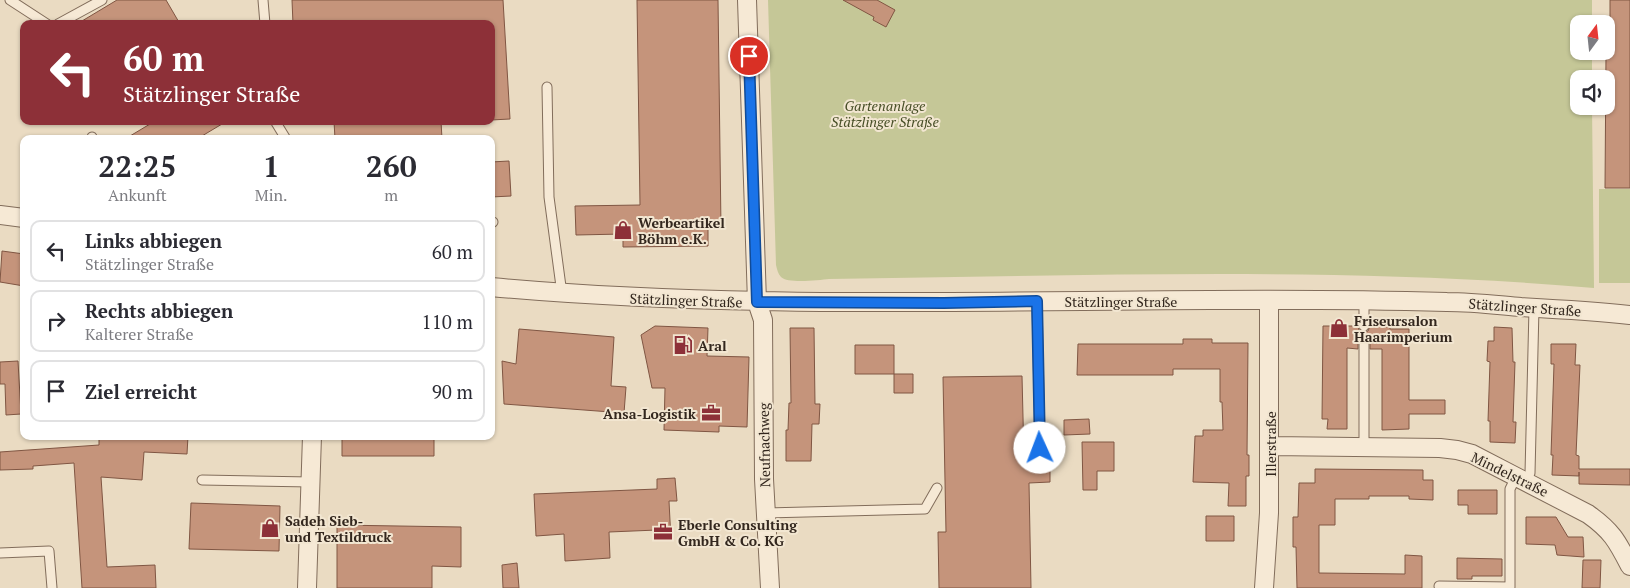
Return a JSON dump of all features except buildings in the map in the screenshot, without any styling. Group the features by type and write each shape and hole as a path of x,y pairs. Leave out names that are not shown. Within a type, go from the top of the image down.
{"street":[{"name":"Neufnachweg","path":"747,0 757,302 763,320 763,443 770,588"},
{"path":"0,215 20,218"},
{"name":"Stätzlinger Straße","path":"495,287 562,294 757,302 944,303 1269,300 1450,302 1630,315"},
{"name":"Illerstraße","path":"1264,588 1269,513 1269,300"},
{"path":"307,588 312,440"},
{"name":"Mindelstraße","path":"1270,446 1440,448 1472,454 1583,510 1602,524 1615,538 1630,566"}],"lane":[{"path":"10,0 41,20"},
{"path":"65,20 102,0"},
{"path":"263,0 265,20"},
{"path":"547,87 549,197 562,294"},
{"path":"1364,300 1364,326"},
{"path":"1037,301 1040,448"},
{"path":"1438,586 1510,587 1510,489 1520,479 1530,473 1534,308"},
{"path":"1364,341 1364,447"},
{"path":"202,480 311,482"},
{"path":"766,513 925,508 937,488"},
{"path":"0,553 49,551 52,588"}],"green space":[{"name":"Gartenanlage Stätzlinger Straße","path":"768,0 1592,0 1592,15 1570,15 1570,60 1592,60 1592,70 1570,70 1570,115 1592,115 1594,288 1499,281 1403,277 1212,274 829,279 804,281 781,277 776,265"},
{"path":"1599,189 1630,189 1630,283 1599,283"}],"place":[{"name":"Werbeartikel Böhm e.K.","path":"623,230"},
{"name":"Friseursalon Haarimperium","path":"1339,328"},
{"name":"Aral","path":"683,345"},
{"name":"Ansa-Logistik","path":"711,413"},
{"name":"Sadeh Sieb- und Textildruck","path":"270,528"},
{"name":"Eberle Consulting GmbH & Co. KG","path":"663,532"}],"route":[{"path":"749,56 757,302 944,303 1037,301 1040,448"}]}
